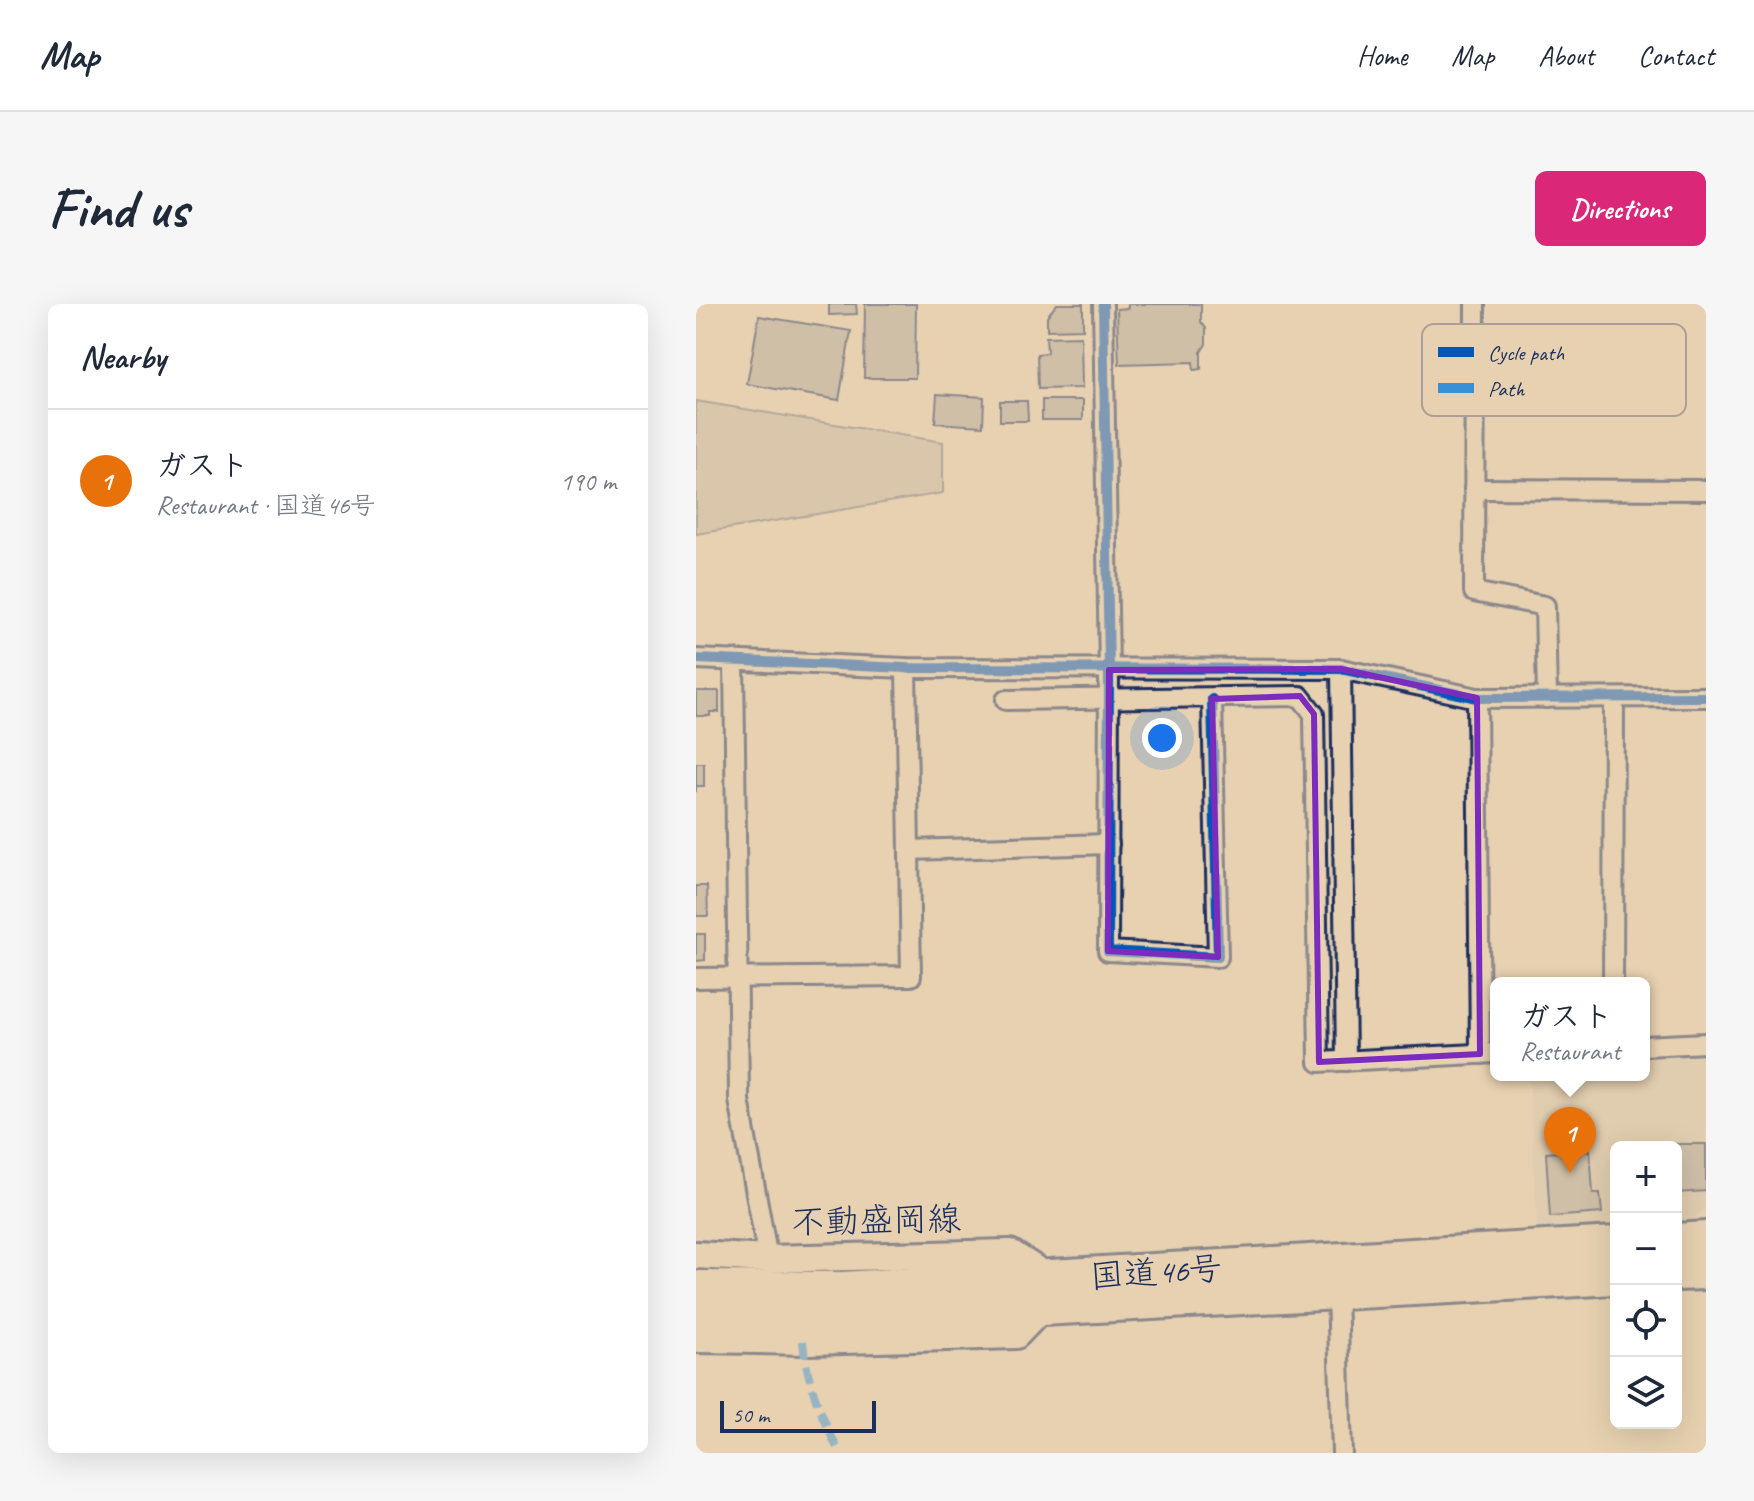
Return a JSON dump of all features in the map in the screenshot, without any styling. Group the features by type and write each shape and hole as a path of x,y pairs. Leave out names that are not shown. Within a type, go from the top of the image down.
{"highway":[{"path":"1682,1241 1706,1239"},
{"name":"国道46号","path":"698,1299 836,1314 1610,1245"},
{"path":"1682,1273 1706,1272"},
{"name":"国道46号","path":"1046,1293 1337,1294 1610,1277"}],"main road":[{"name":"不動盛岡線","path":"698,1299 768,1259 1010,1253 1046,1293"}],"street":[{"path":"1103,304 1109,670 1108,951 1218,957 1212,699"},
{"path":"1475,304 1475,324"},
{"path":"1474,416 1474,592 1545,606 1547,698"},
{"path":"1474,489 1706,490"},
{"path":"696,659 906,668 1341,669 1477,698 1706,697"},
{"path":"734,660 739,1100 768,1259"},
{"path":"696,978 911,976 906,668"},
{"path":"1341,669 1346,1061"},
{"path":"1006,700 1300,696 1314,714 1319,1062 1488,1054 1477,698"},
{"path":"1613,977 1614,699"},
{"path":"909,850 1109,844"},
{"path":"1650,1046 1706,1043"},
{"path":"1337,1294 1342,1453"}],"highlighted area":[{"path":"1341,669 1477,698 1480,1054 1319,1062 1314,714 1300,696 1212,699 1218,957 1108,951 1109,670"}],"shaded area":[{"path":"696,401 943,442 943,493 696,534"},
{"path":"1706,1043 1706,1208 1691,1220 1682,1221 1682,1141 1610,1141 1610,1224 1537,1229 1529,1081 1650,1081 1650,1046"}],"building":[{"path":"829,304 856,304 857,314 829,315"},
{"path":"865,304 916,304 915,378 864,378"},
{"path":"1057,304 1083,304 1083,329 1047,330 1047,316"},
{"path":"1128,304 1201,304 1206,344 1201,352 1201,369 1194,370 1193,362 1119,364 1117,309 1128,308"},
{"path":"759,316 851,331 839,400 747,384"},
{"path":"1081,336 1082,388 1038,389 1037,354 1047,353 1046,337"},
{"path":"937,394 984,397 983,426 935,423"},
{"path":"1042,400 1083,400 1083,420 1042,420"},
{"path":"1000,401 1027,401 1028,421 1000,421"},
{"path":"696,691 719,691 719,712 696,716"},
{"path":"696,763 704,763 704,786 696,786"},
{"path":"696,886 707,886 708,916 696,916"},
{"path":"696,934 705,934 705,960 696,961"},
{"path":"1682,1144 1706,1144 1706,1191 1682,1193"},
{"path":"1590,1150 1593,1193 1600,1193 1602,1213 1550,1217 1546,1153"}],"marked path":[{"path":"803,1341 816,1399 840,1453"}],"cycle path":[{"path":"1103,304 1109,670 1108,951 1218,957 1212,699"},
{"path":"696,659 906,668 1341,669 1477,698 1706,697"}],"place":[{"name":"ガスト","path":"1570,1173"}]}
